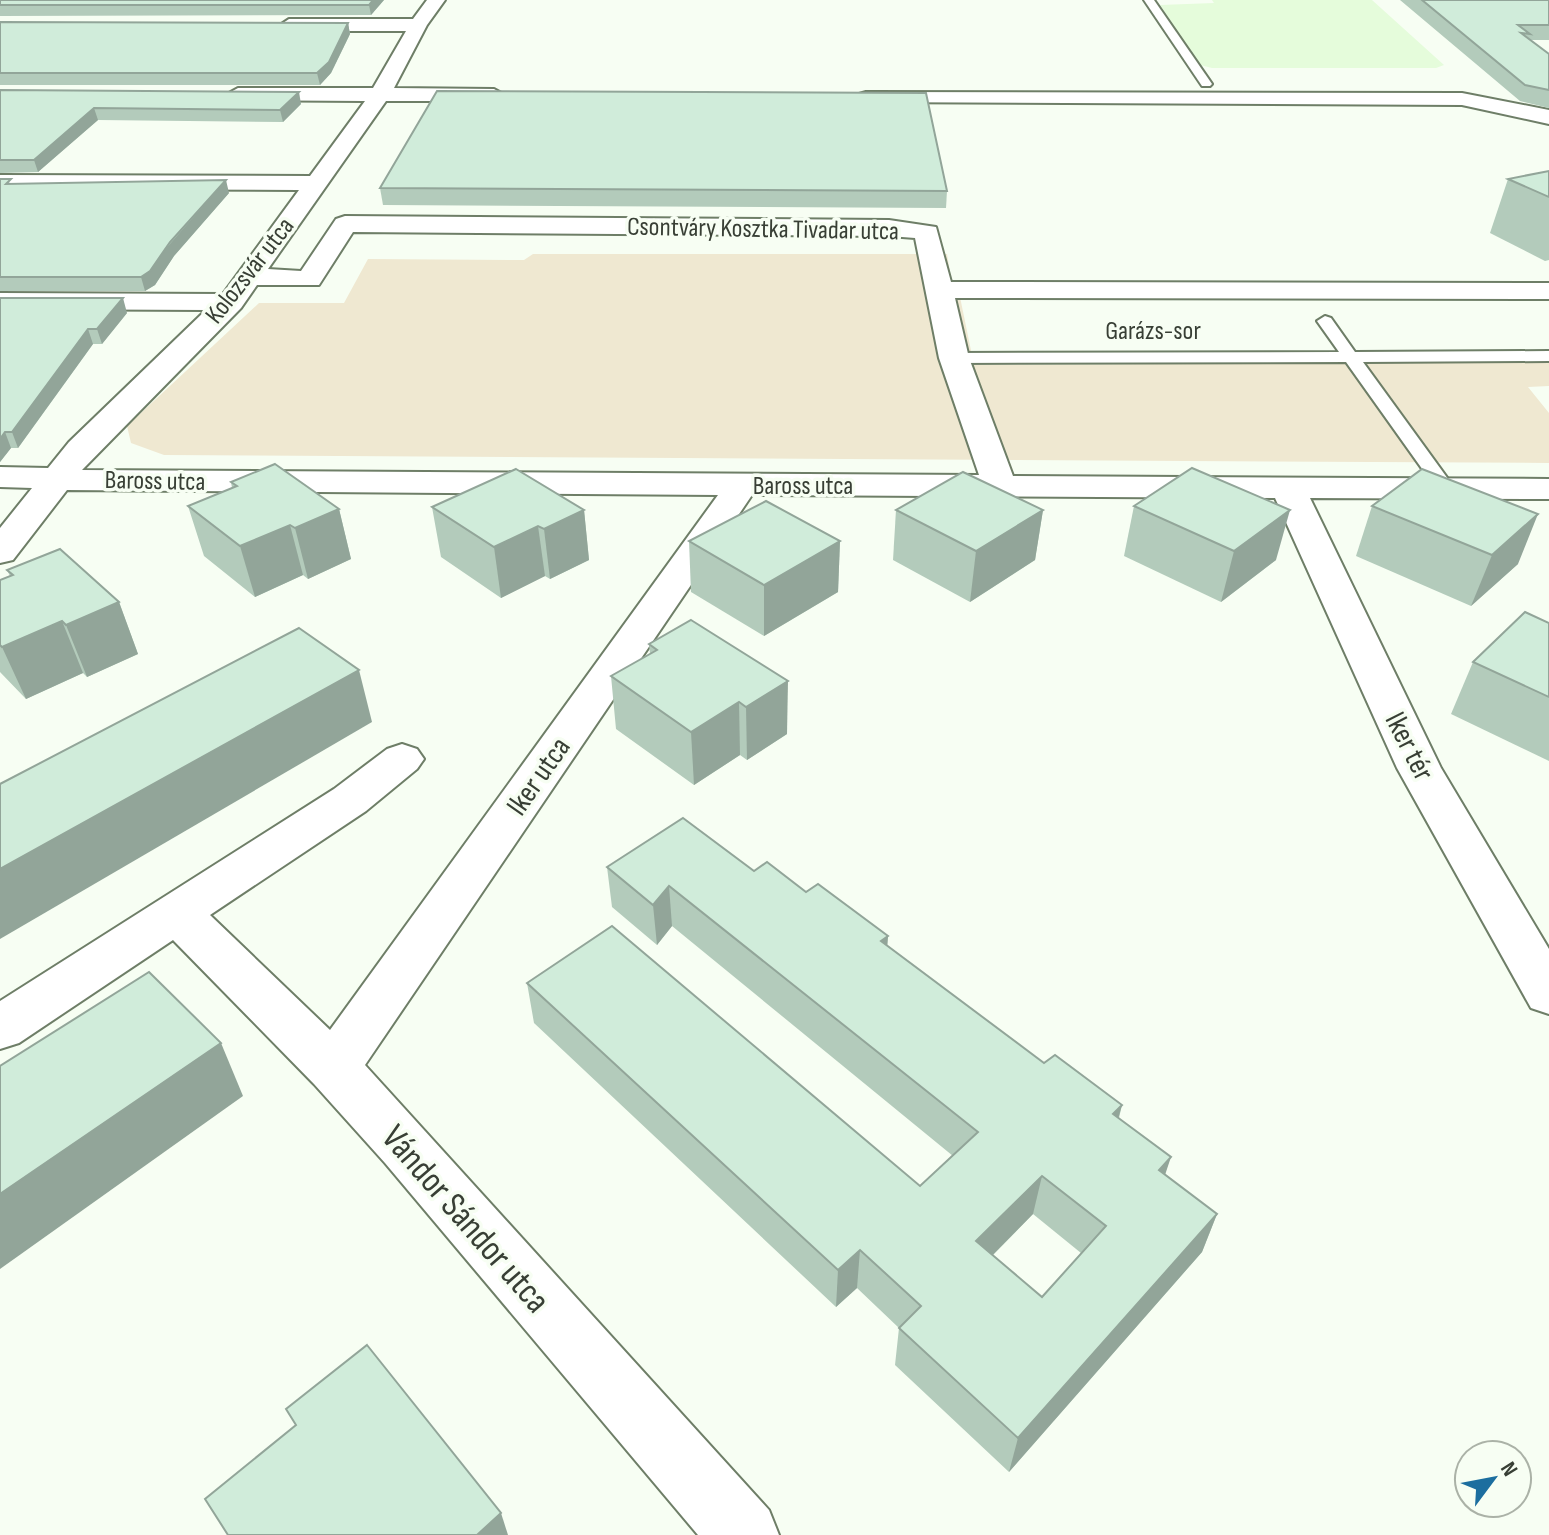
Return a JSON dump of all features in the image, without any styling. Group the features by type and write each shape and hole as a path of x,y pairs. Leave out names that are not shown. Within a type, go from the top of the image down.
{"street":[{"name":"Kolozsvár utca","path":"0,552 81,449 231,302 380,95 418,25 436,0"},
{"path":"263,25 418,25"},
{"path":"221,94 520,95"},
{"path":"846,97 1462,99 1549,117"},
{"path":"0,182 316,183"},
{"name":"Csontváry Kosztka Tivadar utca","path":"249,277 309,279 345,224 889,228 927,232 941,290"},
{"path":"1000,486 954,358 941,290 1549,291"},
{"path":"0,301 231,302"},
{"name":"Baross utca","path":"0,477 118,481 1549,489"},
{"name":"Iker utca","path":"333,1068 742,485"},
{"name":"Iker tér","path":"1288,489 1419,768 1549,994"},
{"path":"0,1028 350,800 402,759"},
{"name":"Vándor Sándor utca","path":"176,912 333,1068 405,1146 744,1535"}],"lane":[{"path":"1149,0 1206,84"},
{"path":"1325,321 1447,490"},
{"name":"Garázs-sor","path":"954,358 1549,356"}],"shaded area":[{"path":"1212,0 1372,0 1444,65 1436,68 1212,68 1200,65 1160,5 1214,3"},
{"path":"533,254 947,254 952,284 960,297 974,365 1549,362 1549,386 1528,387 1549,413 1549,463 164,455 131,443 127,426 259,303 344,303 368,259 524,260"}],"building":[{"path":"0,0 373,0 369,5 0,5"},
{"path":"1422,0 1549,0 1549,25 1518,25 1530,34 1521,33 1549,54 1549,90 1525,85"},
{"path":"0,22 348,23 329,62 317,73 0,73"},
{"path":"0,90 299,92 280,110 94,108 34,160 0,160"},
{"path":"437,91 926,93 947,191 380,188"},
{"path":"1549,171 1549,197 1508,179"},
{"path":"0,179 11,179 6,184 226,180 170,242 150,271 141,277 0,277"},
{"path":"0,298 123,298 97,329 88,329 12,432 5,432 0,439"},
{"path":"275,464 339,509 240,546 188,506 237,486 231,482"},
{"path":"1192,468 1290,510 1234,551 1134,506"},
{"path":"516,469 584,510 544,529 538,526 494,547 432,507"},
{"path":"1422,469 1538,514 1492,555 1372,506"},
{"path":"963,472 1043,510 976,551 896,510"},
{"path":"766,501 840,541 764,585 689,541"},
{"path":"60,549 119,602 66,625 62,621 2,647 0,580 13,575 7,570"},
{"path":"1525,612 1549,623 1549,697 1473,662"},
{"path":"691,620 788,681 746,707 739,702 691,732 611,676 657,650 649,644"},
{"path":"299,628 359,670 0,869 0,784"},
{"path":"683,818 754,871 767,862 806,892 818,884 888,936 881,941 1044,1063 1055,1055 1122,1105 1113,1114 1171,1157 1159,1170 1217,1214 1018,1438 899,1328 921,1306 860,1250 838,1270 527,983 612,926 920,1186 978,1132 669,886 653,905 607,867","holes":["1042,1176 1106,1226 1042,1297 976,1241"]},
{"path":"149,972 221,1043 0,1194 0,1066"},
{"path":"367,1345 501,1513 477,1535 228,1535 205,1499 296,1425 286,1409"}]}
